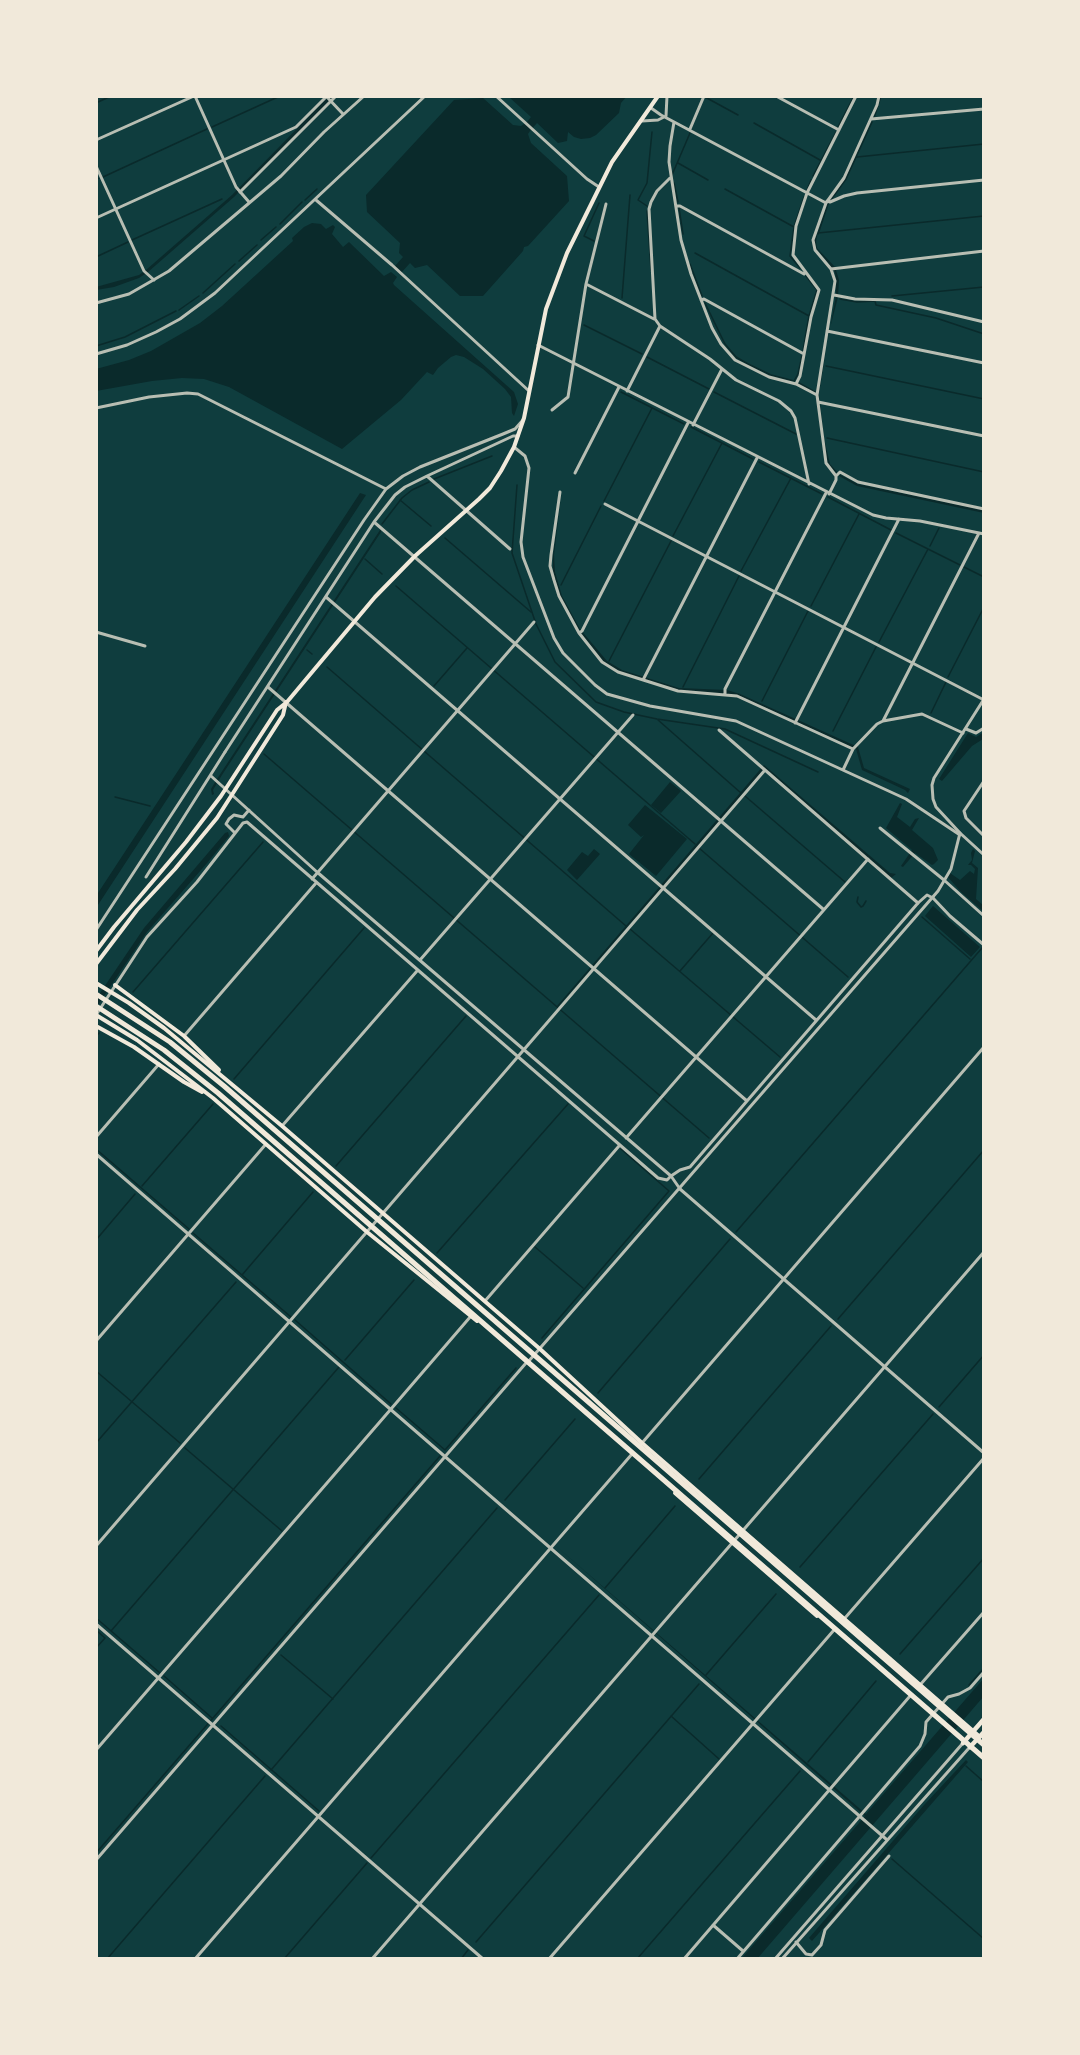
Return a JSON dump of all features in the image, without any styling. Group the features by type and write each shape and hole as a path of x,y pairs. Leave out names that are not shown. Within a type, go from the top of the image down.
{"highway":[{"path":"96,994 170,1042 224,1086 983,1739"},
{"path":"96,1006 164,1050 218,1093 984,1759"}],"main road":[{"path":"96,951 186,842 226,789 277,710 287,702 354,620 415,556 467,511 489,488 514,447 518,436 546,309 567,253 612,162 658,96"},
{"path":"96,964 137,910 202,837 283,715 287,702"},
{"path":"97,983 151,1018 229,1080 540,1348 642,1443 983,1739 969,1748"},
{"path":"115,985 184,1036 229,1080"},
{"path":"96,1015 137,1040 213,1098 367,1232 526,1363 632,1454 731,1544 984,1759"},
{"path":"96,1026 160,1063 184,1082 213,1098"},
{"path":"963,1743 984,1719"}],"street":[{"path":"96,140 194,96 236,187 249,202"},
{"path":"96,218 296,127 326,96 343,114"},
{"path":"240,192 336,96"},
{"path":"96,303 129,294 169,271 281,176 364,96"},
{"path":"96,354 128,345 156,332 201,305 425,96"},
{"path":"496,96 587,179 599,187"},
{"path":"666,116 667,96"},
{"path":"690,129 704,96"},
{"path":"776,96 839,130"},
{"path":"796,384 800,376 811,317 819,290 793,255 796,226 807,193 856,96"},
{"path":"879,96 844,178 828,202 813,243 815,250 833,268 836,296 817,395 826,463 837,474 858,482 984,509"},
{"path":"651,108 807,193 828,202 857,193 984,180"},
{"path":"871,119 984,108"},
{"path":"642,121 658,120 666,116"},
{"path":"675,122 670,146 670,178 681,240 690,274 721,344 735,360 769,377 796,384 817,395"},
{"path":"96,166 145,272 154,280"},
{"path":"655,319 649,209 657,191 670,178"},
{"path":"316,199 405,276 529,391"},
{"path":"552,410 568,397 586,284 606,204"},
{"path":"676,206 680,206 805,272"},
{"path":"833,268 984,251"},
{"path":"586,284 655,319 660,326 711,359 744,385 779,401 791,411 795,418 808,484"},
{"path":"836,296 892,300 984,321"},
{"path":"701,300 704,299 804,354"},
{"path":"627,391 660,326"},
{"path":"828,331 984,363"},
{"path":"538,345 873,516 920,521 982,533 912,662 883,721"},
{"path":"693,425 722,369"},
{"path":"575,473 619,387"},
{"path":"96,408 149,397 198,394 386,489"},
{"path":"819,402 984,436"},
{"path":"96,930 363,520 386,489 420,467 515,429 523,420"},
{"path":"580,632 688,423"},
{"path":"146,877 212,777 225,752 328,598 374,522 394,495 428,476 513,436 518,436"},
{"path":"514,447 525,456 529,468 521,542 523,557 554,638 563,653 577,668 607,694 650,706 736,721 906,799 960,834"},
{"path":"644,679 757,458"},
{"path":"725,692 775,591 836,480 837,474"},
{"path":"428,476 510,549"},
{"path":"560,492 550,566 559,596 580,632 602,662 618,672 678,691 725,692 737,696 854,747"},
{"path":"604,504 984,699 934,778 932,786 936,807 960,834 984,855"},
{"path":"796,721 899,519"},
{"path":"374,522 823,909"},
{"path":"328,598 816,1020"},
{"path":"312,879 534,622"},
{"path":"96,632 145,646"},
{"path":"268,687 747,1101"},
{"path":"843,770 854,747 883,721 922,714 963,733"},
{"path":"420,960 633,715"},
{"path":"966,729 976,734 984,728"},
{"path":"719,730 918,903"},
{"path":"96,1546 518,1058 593,967 764,769"},
{"path":"212,777 318,872 671,1176 680,1189 984,1453"},
{"path":"984,781 964,811 966,818 984,836"},
{"path":"235,833 226,824 229,819 234,815 243,817 249,810"},
{"path":"96,1015 147,937 196,882 235,833 247,822 657,1178 667,1180 680,1170 690,1167 927,895 984,945"},
{"path":"880,828 945,879 984,916"},
{"path":"96,1860 210,1724 933,898 951,869 960,834"},
{"path":"626,1138 868,859"},
{"path":"184,1036 316,883"},
{"path":"282,1126 417,971"},
{"path":"642,1443 984,1047"},
{"path":"96,1137 160,1063"},
{"path":"96,1341 266,1144"},
{"path":"485,1301 619,1145"},
{"path":"96,1154 550,1548 655,1633 832,1788 886,1839"},
{"path":"372,1959 984,1252"},
{"path":"96,1750 471,1316"},
{"path":"195,1959 632,1454"},
{"path":"845,1618 984,1458"},
{"path":"920,1685 984,1612"},
{"path":"96,1624 483,1959"},
{"path":"549,1959 834,1630"},
{"path":"736,1959 920,1746 925,1734 926,1722 948,1697 970,1688 984,1672"},
{"path":"684,1959 910,1696"},
{"path":"775,1959 963,1743"},
{"path":"782,1959 969,1748"},
{"path":"796,1942 806,1954 813,1956 821,1945 825,1930 889,1856"},
{"path":"713,1926 743,1951"}],"water":[{"path":"329,96 334,96 234,197 148,272 139,278 114,287 96,290 96,287 139,275 146,270 232,195"},
{"path":"627,96 621,103 619,113 590,138 581,139 568,132 567,141 558,143 537,123 530,131 528,134 531,143 567,176 569,201 528,246 524,247 483,296 460,296 427,265 415,268 410,263 401,273 395,266 403,257 399,253 400,243 367,212 366,195 454,100 483,98 513,125 521,126 527,122 531,117 509,97"},
{"path":"312,223 321,224 326,229 333,225 335,227 332,234 343,247 349,242 384,276 391,272 397,277 394,285 514,392 518,404 514,416 511,397 505,389 483,369 464,357 456,355 438,368 433,375 427,372 401,400 342,449 229,387 204,379 182,378 152,381 96,391 96,369 151,351 200,323 293,241 292,238 304,227"},
{"path":"818,232 817,248 835,267 839,280 838,297 830,328 836,296 835,272 816,248 814,241"},
{"path":"827,345 819,394 824,438 830,464 839,474 858,484 984,510 984,513 857,486 839,476 828,464 823,437 818,393"},
{"path":"562,489 554,555 555,572 562,596 580,629 607,661 622,670 679,688 727,690 740,694 858,747 864,768 910,789 908,793 862,770 856,749 738,695 679,690 621,672 603,661 581,633 560,596 553,571 553,556"},
{"path":"360,493 366,495 96,908 96,896"},
{"path":"381,525 381,532 222,775 212,795 211,789 217,779 380,530"},
{"path":"984,732 983,739 972,746 942,781 939,779 968,733 976,737"},
{"path":"764,765 890,873 896,874 891,878 765,768 558,1007 557,1006"},
{"path":"670,782 681,791 661,813 651,805"},
{"path":"900,803 902,804 897,817 910,827 915,819 919,818 912,830 933,848 938,860 934,864 932,865 915,853 903,867 901,866 912,850 886,828"},
{"path":"645,805 687,839 656,876 629,854 644,835 641,837 628,825"},
{"path":"228,832 229,836 208,862 147,932 96,1008 96,999 144,928"},
{"path":"594,849 600,854 577,880 567,870 582,852 588,856"},
{"path":"973,849 975,851 972,863 978,868 976,899 984,906 984,912 947,876 950,873 960,880 970,871 974,874 975,869 968,865 972,860"},
{"path":"933,906 980,947 971,957 925,916"},
{"path":"556,1546 866,1814 984,1678 984,1696 757,1959 741,1959 865,1816"},
{"path":"966,1760 968,1762 812,1941 809,1938"}],"waterway":[{"path":"96,103 111,96"},
{"path":"212,127 280,96"},
{"path":"838,127 854,96"},
{"path":"874,118 881,96"},
{"path":"705,97 738,115"},
{"path":"818,234 828,204 846,179 872,122"},
{"path":"754,123 820,160"},
{"path":"103,177 207,129"},
{"path":"647,206 638,200 647,183 652,132"},
{"path":"813,176 836,132"},
{"path":"672,175 690,133"},
{"path":"857,157 984,144"},
{"path":"678,163 708,180"},
{"path":"807,190 811,180"},
{"path":"674,183 678,202"},
{"path":"305,200 317,189"},
{"path":"725,189 794,227"},
{"path":"622,298 630,195"},
{"path":"800,268 790,256 794,227 804,197"},
{"path":"132,240 222,199"},
{"path":"280,224 302,202"},
{"path":"594,241 584,236 599,203"},
{"path":"679,208 683,234"},
{"path":"647,211 651,270"},
{"path":"818,233 984,216"},
{"path":"261,240 276,227"},
{"path":"96,257 128,242"},
{"path":"239,261 257,245"},
{"path":"695,253 809,316"},
{"path":"203,293 235,264"},
{"path":"690,264 702,296"},
{"path":"803,351 809,316 817,290 806,276"},
{"path":"892,296 984,287"},
{"path":"179,310 199,296"},
{"path":"840,299 857,302 875,301 876,305 936,318 984,334"},
{"path":"705,303 725,344 736,357 748,364 771,375 794,381 802,356"},
{"path":"96,346 125,337 176,311"},
{"path":"584,325 642,354"},
{"path":"647,357 709,389"},
{"path":"826,366 984,399"},
{"path":"799,383 815,392"},
{"path":"621,392 684,424"},
{"path":"714,392 796,434"},
{"path":"604,501 652,408"},
{"path":"691,427 753,459"},
{"path":"827,438 984,472"},
{"path":"673,536 722,443"},
{"path":"434,479 492,456"},
{"path":"759,462 822,494"},
{"path":"741,571 791,478"},
{"path":"382,524 402,498 429,482"},
{"path":"517,485 512,553 536,624 555,662 596,702 624,712 657,719 725,729 818,772"},
{"path":"828,497 891,530"},
{"path":"400,500 431,526"},
{"path":"561,585 601,506"},
{"path":"811,606 859,514"},
{"path":"930,546 939,528"},
{"path":"896,533 960,565"},
{"path":"445,538 531,612"},
{"path":"609,661 671,541"},
{"path":"879,642 928,549"},
{"path":"365,559 382,574"},
{"path":"964,567 984,577"},
{"path":"683,687 739,576"},
{"path":"396,586 695,844"},
{"path":"948,677 984,607"},
{"path":"762,701 808,611"},
{"path":"833,731 876,647"},
{"path":"434,686 467,648"},
{"path":"307,650 312,654"},
{"path":"327,667 626,926"},
{"path":"931,713 946,682"},
{"path":"658,720 741,793"},
{"path":"264,754 709,1138"},
{"path":"745,796 845,882"},
{"path":"115,797 150,806"},
{"path":"133,992 263,842"},
{"path":"699,848 848,977"},
{"path":"858,897 857,902 861,907 866,901"},
{"path":"922,917 970,959"},
{"path":"234,1079 364,928"},
{"path":"630,929 780,1057"},
{"path":"680,971 713,933"},
{"path":"736,1232 982,948"},
{"path":"336,1166 466,1016"},
{"path":"96,1036 99,1033"},
{"path":"142,1186 213,1104"},
{"path":"437,1253 568,1104"},
{"path":"96,1149 189,1229"},
{"path":"542,1338 669,1191 621,1149"},
{"path":"838,1319 984,1150"},
{"path":"242,1275 313,1192"},
{"path":"96,1240 135,1194"},
{"path":"193,1233 291,1317"},
{"path":"598,1393 730,1239"},
{"path":"535,1247 583,1288"},
{"path":"345,1360 414,1280"},
{"path":"96,1443 236,1282"},
{"path":"295,1320 391,1404"},
{"path":"699,1479 831,1326"},
{"path":"939,1407 984,1355"},
{"path":"111,1631 339,1367"},
{"path":"396,1408 445,1450 516,1368"},
{"path":"96,1371 180,1443"},
{"path":"800,1567 933,1414"},
{"path":"505,1500 575,1419"},
{"path":"185,1448 282,1531"},
{"path":"96,1853 440,1456"},
{"path":"605,1588 675,1506"},
{"path":"271,1770 497,1508"},
{"path":"900,1654 984,1558"},
{"path":"706,1675 776,1594"},
{"path":"371,1858 599,1595"},
{"path":"96,1618 160,1673"},
{"path":"96,1630 105,1638 96,1648"},
{"path":"281,1655 333,1699"},
{"path":"969,1685 984,1668"},
{"path":"164,1676 212,1718"},
{"path":"808,1762 876,1681"},
{"path":"476,1942 699,1684"},
{"path":"671,1716 719,1759"},
{"path":"221,1726 319,1811"},
{"path":"966,1766 984,1782"},
{"path":"637,1959 800,1771"},
{"path":"107,1959 265,1776"},
{"path":"892,1859 984,1939"},
{"path":"284,1959 367,1863"},
{"path":"461,1959 468,1950"}]}
